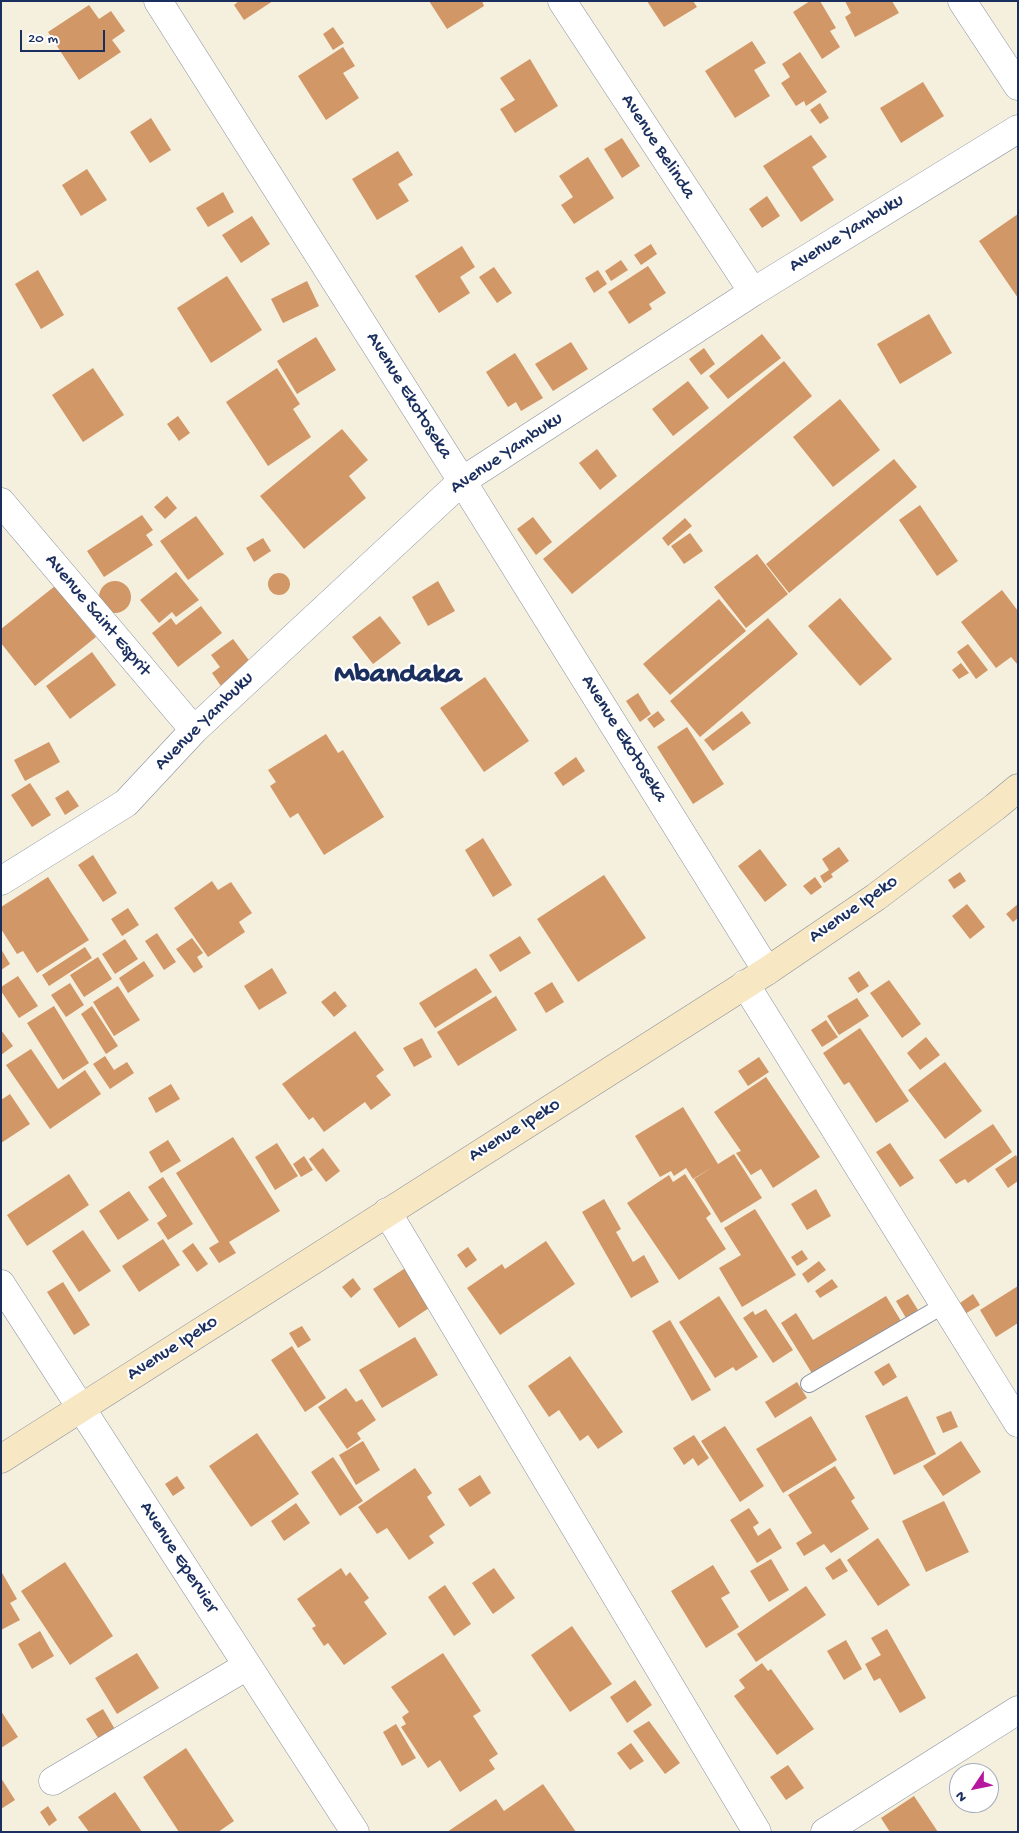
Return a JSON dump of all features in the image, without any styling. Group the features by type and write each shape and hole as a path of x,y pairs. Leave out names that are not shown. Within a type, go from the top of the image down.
{"street":[{"name":"Avenue Ekotoseka","path":"158,1 462,481 756,978 944,1305 1018,1423"},
{"name":"Avenue Belinda","path":"562,1 753,292"},
{"path":"962,1 1018,86"},
{"name":"Avenue Yambuku","path":"1,881 126,803 194,730 462,481 753,292 1018,129"},
{"name":"Avenue Saint Esprit","path":"1,502 194,730"},
{"name":"Avenue Ipeko","path":"1,1459 756,978 876,897 1018,788"},
{"path":"387,1212 757,1832"},
{"name":"Avenue Epervier","path":"1,1284 355,1832"},
{"path":"52,1781 247,1666"},
{"path":"825,1832 1018,1710"}],"lane":[{"path":"809,1384 944,1305"}],"building":[{"path":"239,1 273,1 244,20 234,5"},
{"path":"429,1 482,1 484,6 447,29"},
{"path":"647,1 693,1 697,7 664,27"},
{"path":"810,1 820,1 836,28 830,31 840,47 822,59 793,12"},
{"path":"845,1 892,1 899,13 855,37 845,17 851,13"},
{"path":"89,5 99,19 111,11 125,31 112,40 121,52 79,80 48,32"},
{"path":"333,27 344,43 333,50 323,34"},
{"path":"752,41 766,63 754,70 770,96 735,118 705,71"},
{"path":"343,47 355,66 343,73 359,98 326,120 298,76"},
{"path":"800,52 827,92 806,106 804,101 796,106 781,83 790,77 782,64"},
{"path":"530,59 558,106 515,133 500,109 515,100 500,78"},
{"path":"923,82 944,116 901,143 880,108"},
{"path":"820,103 829,118 820,124 810,110"},
{"path":"151,118 171,150 150,163 130,132"},
{"path":"811,135 827,157 812,167 834,200 801,222 763,166"},
{"path":"622,138 640,166 622,178 604,149"},
{"path":"398,151 413,175 398,184 409,201 377,220 352,179"},
{"path":"588,157 614,198 574,224 561,205 573,197 559,176"},
{"path":"87,169 107,200 81,216 62,185"},
{"path":"223,192 234,212 208,227 196,208"},
{"path":"767,196 780,216 762,228 749,209"},
{"path":"1018,214 1018,298 979,241"},
{"path":"252,216 270,244 241,263 222,235"},
{"path":"651,244 657,254 641,265 634,255"},
{"path":"462,246 475,267 460,277 470,293 439,313 415,276"},
{"path":"621,260 628,270 611,281 605,271"},
{"path":"648,266 666,293 649,304 652,309 629,324 608,292"},
{"path":"494,267 512,293 497,303 479,277"},
{"path":"38,270 64,315 41,329 15,284"},
{"path":"598,270 607,284 594,293 585,278"},
{"path":"227,276 262,330 211,363 177,308"},
{"path":"307,281 319,306 283,323 271,299"},
{"path":"929,314 952,353 900,384 877,344"},
{"path":"762,334 781,358 728,399 709,376"},
{"path":"316,337 336,370 297,394 277,361"},
{"path":"571,342 588,369 553,391 535,364"},
{"path":"704,348 715,364 701,375 689,359"},
{"path":"515,353 543,398 521,411 516,402 508,407 486,372"},
{"path":"784,361 812,396 572,594 543,559"},
{"path":"93,368 124,415 83,442 52,395"},
{"path":"277,368 300,404 293,409 311,437 268,466 226,402"},
{"path":"688,381 709,408 673,436 652,409"},
{"path":"840,399 880,450 833,487 793,437"},
{"path":"178,416 190,433 179,441 167,424"},
{"path":"342,429 368,460 349,476 366,498 304,549 260,496"},
{"path":"597,449 617,476 600,490 579,463"},
{"path":"894,459 917,487 789,593 766,564"},
{"path":"167,496 177,508 165,519 154,507"},
{"path":"920,505 958,561 937,576 899,520"},
{"path":"142,515 153,530 146,535 153,545 104,577 87,551"},
{"path":"196,516 224,554 188,580 160,541"},
{"path":"533,517 552,542 536,555 517,529"},
{"path":"685,518 692,526 668,546 662,538"},
{"path":"690,533 703,551 684,564 671,546"},
{"path":"263,538 271,551 254,562 246,548"},
{"path":"757,554 788,594 746,628 714,587"},
{"path":"176,572 199,600 176,617 172,612 159,623 140,600"},
{"path":"279,573 287,576 290,584 287,592 279,595 271,592 268,584 271,576"},
{"path":"115,581 121,582 126,586 130,591 130,603 126,608 121,612 115,613 109,612 104,608 100,603 99,597 100,591 104,586 109,582"},
{"path":"438,581 455,611 428,626 412,597"},
{"path":"55,586 96,637 35,686 1,643 1,629"},
{"path":"1002,590 1018,611 1018,665 1011,657 996,668 961,622"},
{"path":"840,598 892,659 860,686 808,626"},
{"path":"719,599 746,631 670,695 643,664"},
{"path":"201,606 222,633 178,667 152,633 171,618 176,625"},
{"path":"380,616 401,643 373,664 352,637"},
{"path":"768,618 798,654 700,737 670,701"},
{"path":"233,639 254,667 223,689 212,673 220,667 211,655"},
{"path":"968,644 988,670 976,679 957,652"},
{"path":"92,652 116,685 70,719 46,686"},
{"path":"961,663 969,673 959,679 952,670"},
{"path":"485,677 529,741 484,772 440,708"},
{"path":"638,693 651,714 640,722 626,701"},
{"path":"658,711 665,720 654,728 647,719"},
{"path":"742,711 751,723 713,751 704,740"},
{"path":"687,727 724,784 693,804 657,747"},
{"path":"326,734 338,753 343,750 384,817 324,855 298,813 290,818 270,786 276,782 268,770"},
{"path":"49,742 60,762 25,781 14,760"},
{"path":"576,757 585,771 563,786 554,773"},
{"path":"30,783 51,815 32,827 11,795"},
{"path":"68,790 79,806 65,815 55,798"},
{"path":"483,838 512,885 493,897 465,850"},
{"path":"839,847 849,861 831,874 833,877 824,883 820,876 829,870 822,859"},
{"path":"760,849 787,885 765,902 738,866"},
{"path":"93,855 117,893 103,902 78,865"},
{"path":"960,872 966,881 954,889 948,880"},
{"path":"604,875 646,938 578,982 537,919"},
{"path":"48,877 89,940 37,973 23,951 17,954 1,929 1,907"},
{"path":"815,877 822,887 811,895 803,886"},
{"path":"212,881 218,890 231,882 252,913 239,922 245,932 208,957 174,908"},
{"path":"967,904 985,927 970,939 952,916"},
{"path":"1018,904 1018,918 1013,922 1006,914"},
{"path":"128,908 139,925 122,936 111,919"},
{"path":"157,933 176,962 164,970 145,941"},
{"path":"520,936 531,953 500,972 489,955"},
{"path":"192,938 203,953 197,957 203,967 194,973 176,949"},
{"path":"125,939 138,959 115,974 102,954"},
{"path":"85,947 92,958 49,986 42,975"},
{"path":"1,949 10,964 1,970"},
{"path":"98,957 112,979 84,997 70,975"},
{"path":"144,961 154,976 128,993 119,978"},
{"path":"272,968 287,993 259,1010 244,986"},
{"path":"476,968 492,992 435,1028 419,1003"},
{"path":"859,971 869,986 858,993 848,978"},
{"path":"18,976 38,1006 19,1018 1,991 1,987"},
{"path":"889,980 921,1024 902,1038 870,993"},
{"path":"552,982 564,1002 546,1013 534,993"},
{"path":"70,983 84,1005 66,1017 51,995"},
{"path":"118,986 140,1020 114,1036 93,1002"},
{"path":"335,991 347,1006 334,1017 321,1002"},
{"path":"496,996 517,1030 458,1066 437,1032"},
{"path":"857,998 869,1016 839,1035 827,1016"},
{"path":"54,1006 89,1063 63,1080 27,1023"},
{"path":"92,1006 118,1046 106,1054 81,1014"},
{"path":"826,1020 838,1037 822,1047 811,1030"},
{"path":"860,1028 909,1101 876,1123 849,1082 844,1085 823,1053"},
{"path":"1,1030 13,1046 1,1055"},
{"path":"355,1031 384,1070 376,1076 391,1095 371,1110 365,1102 324,1132 313,1117 309,1120 282,1084"},
{"path":"926,1037 940,1055 920,1070 907,1053"},
{"path":"422,1038 432,1057 414,1067 403,1048"},
{"path":"31,1049 58,1089 85,1070 101,1094 50,1129 6,1065"},
{"path":"105,1056 114,1070 127,1062 134,1073 110,1089 93,1064"},
{"path":"759,1057 769,1072 748,1086 738,1071"},
{"path":"945,1062 982,1111 945,1139 908,1090"},
{"path":"766,1077 820,1157 773,1188 761,1169 751,1175 736,1153 741,1151 714,1112"},
{"path":"171,1084 180,1099 156,1113 148,1098"},
{"path":"10,1094 30,1124 1,1143 1,1100"},
{"path":"683,1107 718,1164 734,1154 762,1198 721,1223 694,1179 714,1166 693,1179 686,1168 674,1176 671,1171 660,1177 635,1136"},
{"path":"993,1124 1012,1152 968,1183 965,1179 956,1184 939,1160"},
{"path":"233,1137 280,1211 229,1242 236,1253 219,1263 209,1248 219,1242 176,1173"},
{"path":"168,1140 181,1161 161,1173 149,1152"},
{"path":"277,1143 298,1176 275,1190 255,1157"},
{"path":"890,1143 914,1178 900,1187 876,1152"},
{"path":"323,1148 340,1171 326,1182 309,1159"},
{"path":"1016,1155 1018,1159 1018,1181 1008,1188 995,1169"},
{"path":"304,1156 313,1170 301,1177 293,1164"},
{"path":"69,1174 89,1205 27,1246 7,1215"},
{"path":"685,1174 711,1214 706,1218 726,1249 679,1280 627,1203 669,1175 673,1182"},
{"path":"163,1177 193,1224 168,1240 157,1223 167,1216 148,1187"},
{"path":"816,1189 831,1216 807,1230 791,1204"},
{"path":"129,1191 149,1220 118,1240 99,1211"},
{"path":"604,1199 621,1229 616,1232 633,1262 644,1255 659,1282 631,1298 582,1212"},
{"path":"755,1209 796,1275 742,1307 719,1268 741,1255 724,1228"},
{"path":"83,1230 111,1271 79,1292 52,1251"},
{"path":"163,1239 180,1265 139,1292 122,1266"},
{"path":"546,1241 575,1284 500,1335 467,1288 502,1264 505,1269"},
{"path":"193,1243 208,1264 197,1272 182,1251"},
{"path":"468,1247 477,1260 466,1268 457,1255"},
{"path":"802,1250 808,1259 797,1266 791,1257"},
{"path":"819,1261 826,1270 808,1283 802,1274"},
{"path":"407,1267 432,1306 399,1328 373,1289"},
{"path":"353,1278 361,1289 351,1298 342,1287"},
{"path":"832,1279 838,1287 820,1298 815,1291"},
{"path":"63,1282 90,1325 74,1335 47,1292"},
{"path":"1018,1286 1018,1323 996,1337 980,1310"},
{"path":"908,1294 918,1310 906,1318 896,1301"},
{"path":"973,1294 980,1305 963,1315 957,1305"},
{"path":"719,1296 758,1357 736,1371 733,1367 715,1378 679,1322"},
{"path":"886,1296 901,1321 813,1375 781,1323 796,1313 813,1340"},
{"path":"766,1309 793,1350 773,1363 743,1318 753,1311 755,1315"},
{"path":"670,1320 711,1390 692,1401 652,1331"},
{"path":"302,1326 311,1340 298,1348 289,1333"},
{"path":"415,1337 438,1375 382,1408 359,1370"},
{"path":"292,1346 326,1398 305,1412 271,1360"},
{"path":"570,1356 623,1432 598,1449 588,1435 580,1441 559,1410 549,1417 528,1386"},
{"path":"889,1363 897,1377 883,1386 874,1372"},
{"path":"797,1382 807,1398 775,1418 765,1402"},
{"path":"346,1388 356,1402 362,1399 376,1420 357,1433 361,1439 347,1449 318,1407"},
{"path":"907,1396 936,1454 894,1475 865,1416"},
{"path":"951,1411 958,1427 943,1433 936,1417"},
{"path":"811,1416 837,1460 783,1493 756,1449"},
{"path":"725,1426 764,1486 740,1502 701,1441"},
{"path":"257,1433 299,1494 251,1527 209,1466"},
{"path":"694,1435 709,1458 698,1466 693,1458 684,1465 673,1448"},
{"path":"363,1441 380,1470 356,1485 339,1455"},
{"path":"961,1441 981,1472 943,1496 923,1466"},
{"path":"333,1457 363,1501 340,1516 311,1472"},
{"path":"835,1466 855,1498 851,1501 869,1529 831,1553 824,1544 804,1556 796,1543 812,1533 788,1495"},
{"path":"415,1468 432,1493 427,1497 445,1525 429,1536 434,1543 409,1560 387,1528 377,1534 358,1507"},
{"path":"480,1475 491,1493 470,1507 458,1489"},
{"path":"177,1476 185,1488 173,1496 165,1484"},
{"path":"944,1501 969,1552 926,1572 902,1521"},
{"path":"296,1503 310,1523 284,1541 271,1521"},
{"path":"749,1508 759,1523 753,1527 758,1536 770,1528 782,1548 757,1563 730,1520"},
{"path":"878,1538 910,1585 878,1606 847,1560"},
{"path":"840,1558 848,1571 833,1580 825,1568"},
{"path":"771,1559 789,1590 769,1602 750,1571"},
{"path":"65,1562 113,1636 70,1665 21,1591"},
{"path":"713,1565 730,1593 721,1598 739,1627 706,1648 671,1591"},
{"path":"341,1568 346,1576 350,1572 369,1598 364,1602 387,1634 344,1665 328,1643 324,1646 312,1628 316,1626 297,1599"},
{"path":"494,1568 515,1598 493,1614 472,1583"},
{"path":"1,1571 17,1599 10,1603 20,1620 1,1630"},
{"path":"445,1585 471,1624 454,1636 428,1597"},
{"path":"806,1586 826,1615 756,1662 737,1634"},
{"path":"572,1626 612,1684 570,1712 531,1655"},
{"path":"887,1629 926,1698 900,1713 880,1678 874,1681 865,1664 881,1655 871,1638"},
{"path":"40,1631 54,1656 32,1669 18,1644"},
{"path":"846,1640 862,1669 844,1680 827,1651"},
{"path":"137,1653 159,1688 117,1714 95,1678"},
{"path":"443,1653 481,1711 473,1716 498,1754 489,1760 495,1769 460,1792 440,1760 428,1768 401,1727 406,1724 402,1717 409,1712 391,1687"},
{"path":"762,1663 768,1671 771,1669 814,1729 777,1755 734,1696 745,1688 739,1680"},
{"path":"635,1680 652,1705 627,1723 610,1697"},
{"path":"103,1709 116,1731 100,1741 86,1719"},
{"path":"1,1711 18,1737 1,1748"},
{"path":"649,1721 680,1763 665,1774 633,1731"},
{"path":"396,1724 416,1758 402,1766 383,1732"},
{"path":"631,1743 644,1761 630,1770 617,1753"},
{"path":"186,1748 234,1821 218,1832 179,1832 143,1777"},
{"path":"788,1765 804,1788 786,1800 770,1777"},
{"path":"1,1778 15,1800 1,1809"},
{"path":"543,1784 576,1832 447,1832 496,1799 504,1811"},
{"path":"115,1792 142,1832 89,1832 78,1817"},
{"path":"914,1796 938,1832 890,1832 881,1818"},
{"path":"48,1806 57,1820 49,1826 40,1812"}],"district":[{"name":"Mbandaka","path":"398,677"}]}
